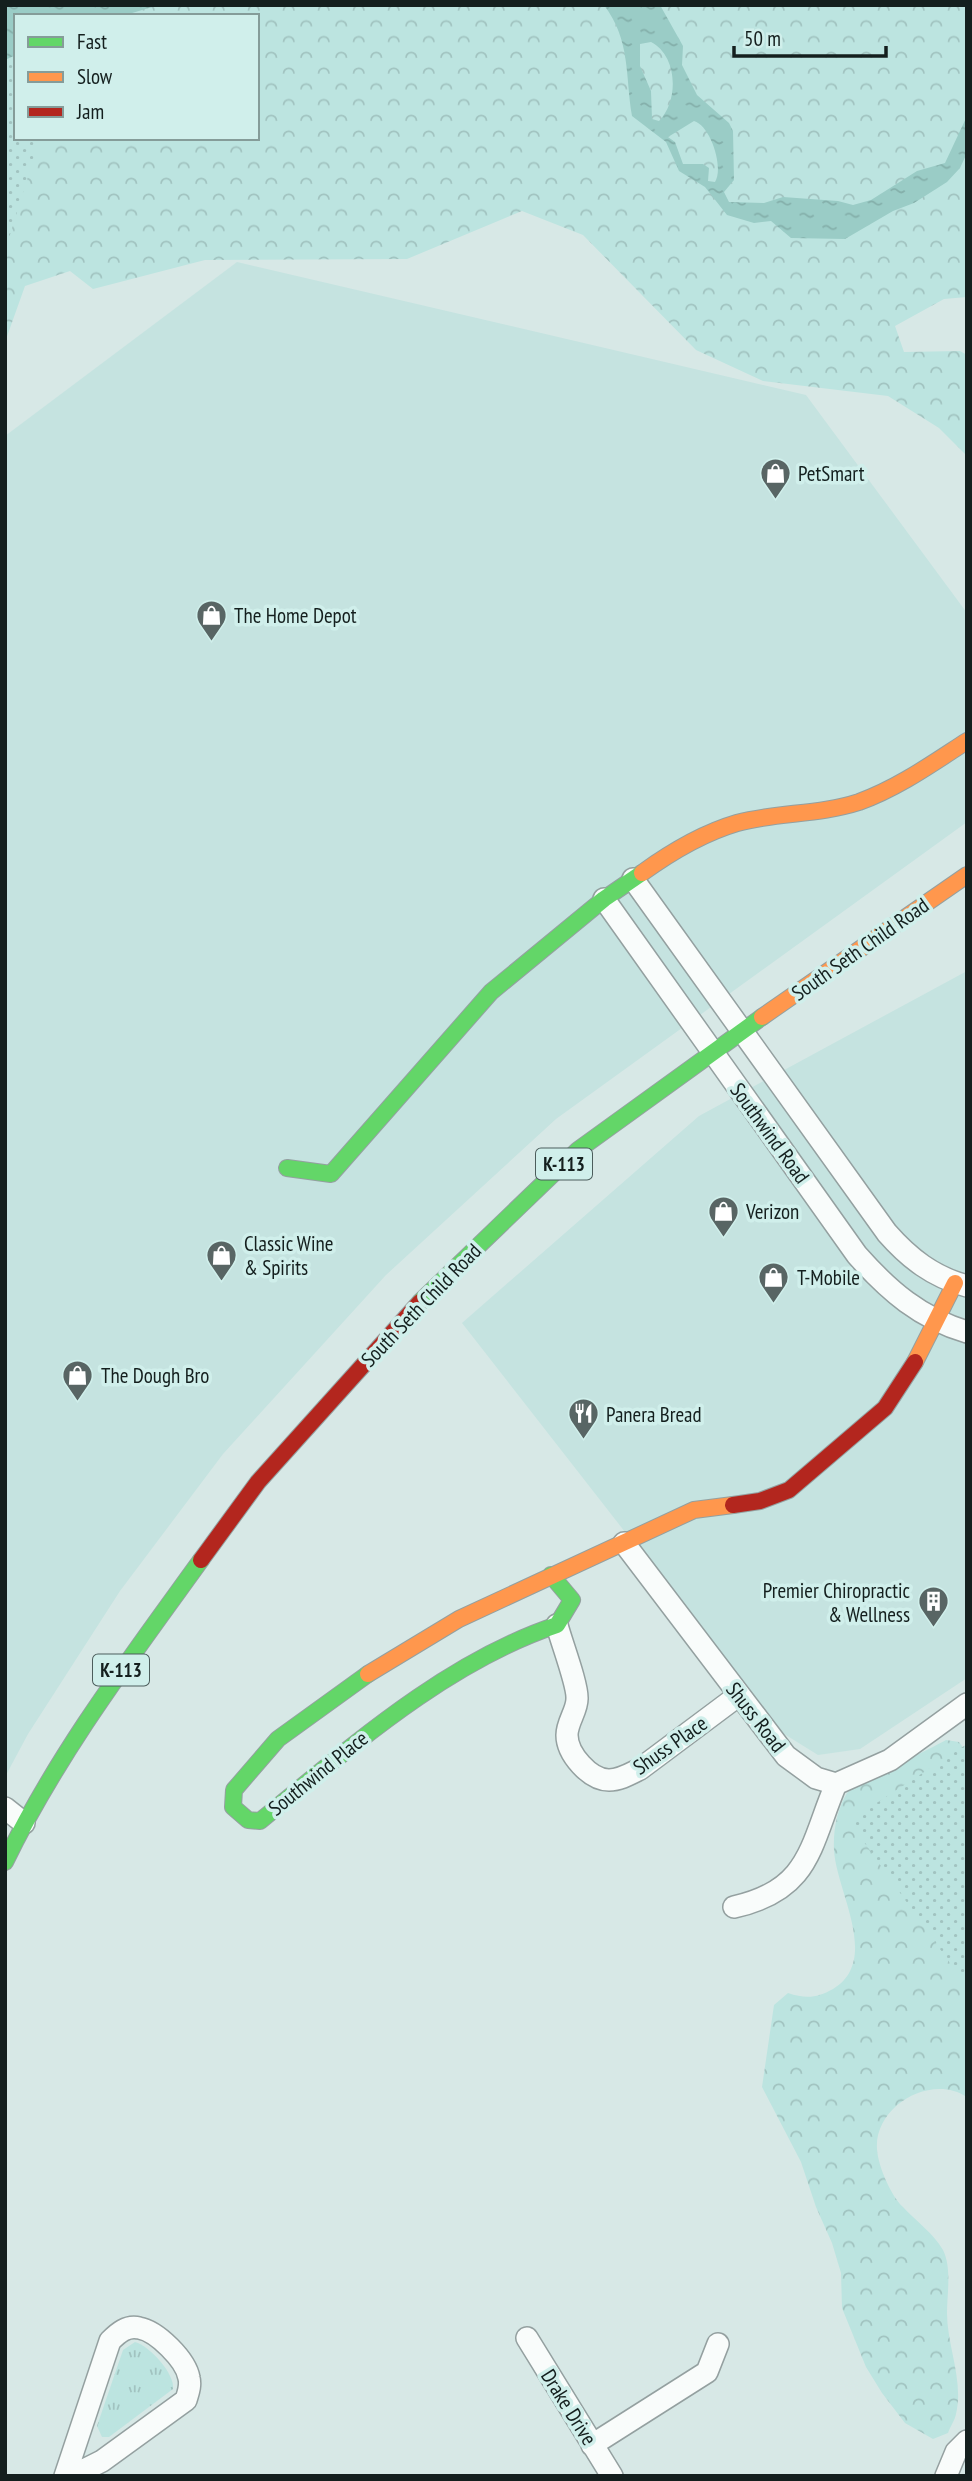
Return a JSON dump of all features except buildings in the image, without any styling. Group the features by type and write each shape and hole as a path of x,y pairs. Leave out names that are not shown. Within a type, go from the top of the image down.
{"street":[{"path":"287,1168 331,1174 491,992 604,900 692,841 738,823 819,813 861,801 912,777 967,741"},
{"name":"South Seth Child Road","path":"5,1862 24,1823 98,1702 258,1482 429,1291 568,1160 712,1052 967,875"},
{"name":"Southwind Road","path":"633,879 887,1233 907,1255 961,1284"},
{"name":"Southwind Road","path":"604,900 857,1255 895,1296 936,1322 967,1332"},
{"name":"Southwind Place","path":"557,1625 515,1639 384,1720 260,1821 243,1818 233,1807 233,1790 278,1739 341,1691 459,1619 694,1510 760,1501 789,1490 885,1409 961,1284"},
{"name":"Shuss Road","path":"624,1543 786,1756 816,1778 836,1784"},
{"path":"551,1575 572,1600 557,1625"},
{"name":"Shuss Place","path":"557,1625 578,1699 568,1724 567,1740 572,1752 594,1775 607,1780 625,1777 640,1769 739,1695"},
{"path":"734,1907 757,1902 794,1879 814,1845 836,1784 890,1760 967,1704"},
{"path":"5,1808 24,1823"},
{"path":"65,2476 110,2341 119,2332 130,2328 152,2333 186,2369 190,2380 186,2400 102,2461 72,2476"},
{"name":"Drake Drive","path":"527,2338 612,2476"},
{"path":"592,2445 706,2372 718,2344"},
{"path":"946,2476 956,2452 967,2441"}],"shaded area":[{"path":"237,262 806,395 967,613 967,822 556,1119 386,1275 223,1454 120,1591 28,1734 5,1777 5,436"},
{"path":"967,971 967,1678 860,1749 818,1755 781,1732 462,1323 699,1116"}],"green space":[{"path":"5,5 967,5 967,297 944,299 895,326 904,352 960,351 967,355 967,456 939,428 888,396 763,381 696,350 583,235 522,211 407,259 205,260 93,289 70,271 25,286 5,342"},
{"path":"14,27 14,140 42,140 38,144 5,251 5,29"},
{"path":"946,1740 959,1742 967,1753 967,2097 953,2091 937,2089 907,2098 885,2119 879,2133 877,2149 883,2172 894,2196 939,2244 946,2257 947,2313 957,2376 958,2402 948,2433 933,2439 905,2423 866,2367 842,2308 841,2273 832,2243 801,2162 762,2087 774,2005 788,1993 811,1997 833,1989 847,1976 854,1961 852,1924 834,1850 836,1820 847,1793"},
{"path":"967,1744 967,1987 849,1821"},
{"path":"135,2342 148,2349 160,2361 170,2376 173,2389 109,2437 102,2437 97,2426 123,2350"}],"water":[{"path":"159,5 129,14 14,14 14,56 5,60 5,6"},
{"path":"604,5 660,5 683,46 682,65 697,95 729,123 733,131 734,180 724,192 729,202 764,203 783,197 838,201 853,205 871,200 917,171 945,163 967,116 967,153 960,168 947,182 914,203 893,211 845,239 791,238 771,221 754,223 727,215 705,187 679,171 666,142 632,116 626,59 613,18","holes":["651,42 666,57 673,79 670,102 659,121 652,119 651,91 640,66 640,44","694,121 706,131 714,148 718,167 715,182 708,181 709,168 703,164 683,164 675,142 668,137"]}],"traffic: fast":[{"path":"287,1168 331,1174 491,992 604,899 642,873"},
{"path":"420,1302 578,1150 762,1017"},
{"path":"5,1862 48,1782 72,1744 122,1669 201,1560"},
{"path":"368,1674 278,1739 234,1790 233,1807 248,1820 260,1821 364,1737 438,1684 516,1641 557,1625 572,1600 551,1575"}],"traffic: slow":[{"path":"642,873 688,844 724,827 752,819 859,802 888,790 967,741"},
{"path":"762,1017 967,875"},
{"path":"915,1362 955,1283"},
{"path":"368,1674 459,1619 694,1510 733,1505"}],"traffic: jam":[{"path":"201,1560 258,1482 420,1302"},
{"path":"733,1505 760,1501 789,1490 885,1408 915,1362"}],"place":[{"name":"PetSmart","path":"775,500"},
{"name":"The Home Depot","path":"211,642"},
{"name":"Verizon","path":"723,1238"},
{"name":"Classic Wine & Spirits","path":"221,1282"},
{"name":"T-Mobile","path":"774,1304"},
{"name":"The Dough Bro","path":"78,1402"},
{"name":"Panera Bread","path":"583,1441"},
{"name":"Premier Chiropractic & Wellness","path":"933,1629"}]}
